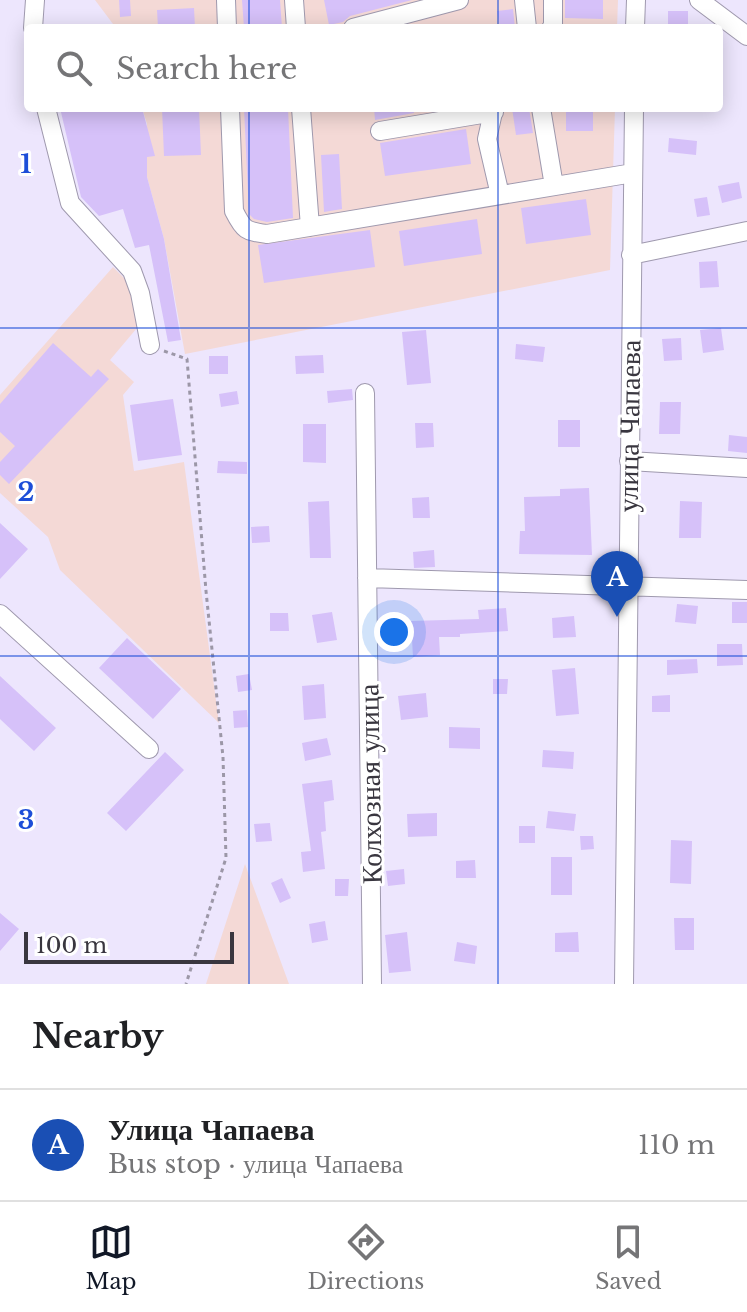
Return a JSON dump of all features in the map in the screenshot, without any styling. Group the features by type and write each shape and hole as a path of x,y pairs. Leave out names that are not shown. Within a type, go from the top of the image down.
{"street":[{"path":"33,24 35,0"},
{"path":"226,0 227,24"},
{"path":"294,0 296,24"},
{"path":"367,24 459,0"},
{"path":"524,0 527,24"},
{"path":"553,0 553,24"},
{"path":"635,24 636,0"},
{"path":"699,0 747,36"},
{"path":"47,112 70,203 132,271 140,293 150,345"},
{"path":"230,112 234,211 248,231 267,234 633,173"},
{"path":"301,112 310,227"},
{"path":"380,131 483,112"},
{"path":"494,112 487,139 500,195"},
{"path":"542,112 554,186"},
{"name":"улица Чапаева","path":"624,984 634,112"},
{"path":"631,255 747,231"},
{"name":"Колхозная улица","path":"365,393 372,984"},
{"path":"629,461 747,468"},
{"path":"367,578 747,590"},
{"path":"0,614 149,749"}],"path":[{"path":"150,345 187,359 223,757 226,858 186,984"}],"shaded area":[{"path":"95,0 618,0 617,24 113,24"},
{"path":"143,112 615,112 610,270 185,354 164,239 147,177 147,124"},
{"path":"113,267 130,284 137,328 110,360 134,382 123,395 134,471 184,462 219,723 60,570 48,537 0,493 0,395"},
{"path":"245,864 289,984 206,984"}],"building":[{"path":"119,0 130,0 131,16 120,17"},
{"path":"242,0 280,0 282,24 244,24"},
{"path":"324,0 412,0 350,16 343,22 329,24"},
{"path":"565,0 603,0 603,19 565,18"},
{"path":"194,8 195,24 158,24 157,10"},
{"path":"513,9 515,24 499,24 497,11"},
{"path":"668,11 688,11 688,24 668,24"},
{"path":"61,112 143,112 155,156 147,157 147,177 164,239 181,340 168,342 149,245 135,248 123,209 99,216 81,197"},
{"path":"162,112 199,112 201,155 164,156"},
{"path":"244,112 288,112 293,218 267,222 254,219 249,214"},
{"path":"374,112 414,113 375,120"},
{"path":"513,112 530,112 533,133 516,135"},
{"path":"566,112 593,112 593,131 566,131"},
{"path":"466,129 471,164 385,176 380,143"},
{"path":"669,138 697,141 696,155 668,152"},
{"path":"339,154 342,209 324,212 321,155"},
{"path":"739,182 742,198 722,203 718,186"},
{"path":"707,197 710,215 697,217 694,199"},
{"path":"586,199 591,235 526,244 521,208"},
{"path":"477,219 482,254 404,266 399,231"},
{"path":"370,230 375,267 264,283 258,245"},
{"path":"717,261 719,287 700,288 699,262"},
{"path":"721,328 724,350 703,353 700,330"},
{"path":"426,330 431,383 407,385 402,332"},
{"path":"681,338 682,360 664,361 662,339"},
{"path":"53,343 91,377 98,369 109,379 9,484 0,475 0,462 15,446 0,432 0,404"},
{"path":"516,344 545,347 543,362 515,359"},
{"path":"323,355 324,373 296,374 295,356"},
{"path":"209,356 228,356 228,374 209,374"},
{"path":"352,389 353,400 328,403 327,391"},
{"path":"237,391 239,404 221,407 219,394"},
{"path":"173,399 182,455 138,461 130,405"},
{"path":"660,402 681,402 680,434 659,434"},
{"path":"558,420 580,420 580,447 558,447"},
{"path":"415,423 433,423 434,447 416,448"},
{"path":"303,424 326,424 326,463 303,462"},
{"path":"729,435 747,437 747,453 728,451"},
{"path":"218,461 247,462 247,474 217,473"},
{"path":"589,488 592,555 519,554 520,531 525,531 524,497 560,496 560,489"},
{"path":"429,497 430,518 413,518 412,498"},
{"path":"329,501 331,558 310,558 308,502"},
{"path":"680,501 702,502 701,538 679,538"},
{"path":"0,523 28,549 0,579"},
{"path":"269,526 270,542 252,543 251,527"},
{"path":"434,550 435,567 414,568 413,552"},
{"path":"732,602 747,602 747,623 732,623"},
{"path":"677,604 698,606 696,624 675,622"},
{"path":"506,608 508,631 439,637 440,655 413,657 411,621 479,619 478,610"},
{"path":"332,612 337,640 317,643 312,615"},
{"path":"270,613 288,613 289,631 270,631"},
{"path":"574,616 576,637 553,638 552,618"},
{"path":"127,638 181,689 153,719 99,668"},
{"path":"717,644 742,644 743,665 717,666"},
{"path":"697,659 698,673 667,675 667,660"},
{"path":"575,668 579,714 556,716 552,670"},
{"path":"249,674 252,690 238,692 236,676"},
{"path":"0,676 56,728 34,751 0,719"},
{"path":"493,679 508,679 507,694 493,694"},
{"path":"324,684 326,718 304,720 302,686"},
{"path":"426,693 428,717 401,720 398,696"},
{"path":"670,695 670,712 652,712 652,696"},
{"path":"247,710 248,727 234,728 233,711"},
{"path":"449,727 480,728 480,749 449,748"},
{"path":"327,738 331,755 305,761 302,743"},
{"path":"543,750 574,752 573,769 542,767"},
{"path":"165,752 184,770 126,831 107,813"},
{"path":"332,780 334,800 324,802 326,831 321,832 325,869 303,872 301,852 311,851 302,784"},
{"path":"548,811 576,814 574,831 546,828"},
{"path":"437,813 437,836 408,837 407,814"},
{"path":"270,823 272,841 256,842 254,824"},
{"path":"519,826 535,826 535,843 519,843"},
{"path":"580,836 593,836 594,849 581,850"},
{"path":"671,840 692,841 691,884 670,883"},
{"path":"551,857 572,857 572,895 551,895"},
{"path":"475,860 476,878 456,878 456,861"},
{"path":"404,869 405,884 388,886 386,871"},
{"path":"282,878 291,898 280,903 271,883"},
{"path":"335,879 349,879 348,896 335,896"},
{"path":"0,913 19,929 0,951"},
{"path":"674,918 694,918 694,950 675,950"},
{"path":"325,921 328,940 312,943 309,924"},
{"path":"407,932 411,971 389,973 385,935"},
{"path":"578,932 579,952 555,952 555,933"},
{"path":"457,942 477,946 475,964 454,961"}],"place":[{"name":"Улица Чапаева","path":"617,617"}]}
